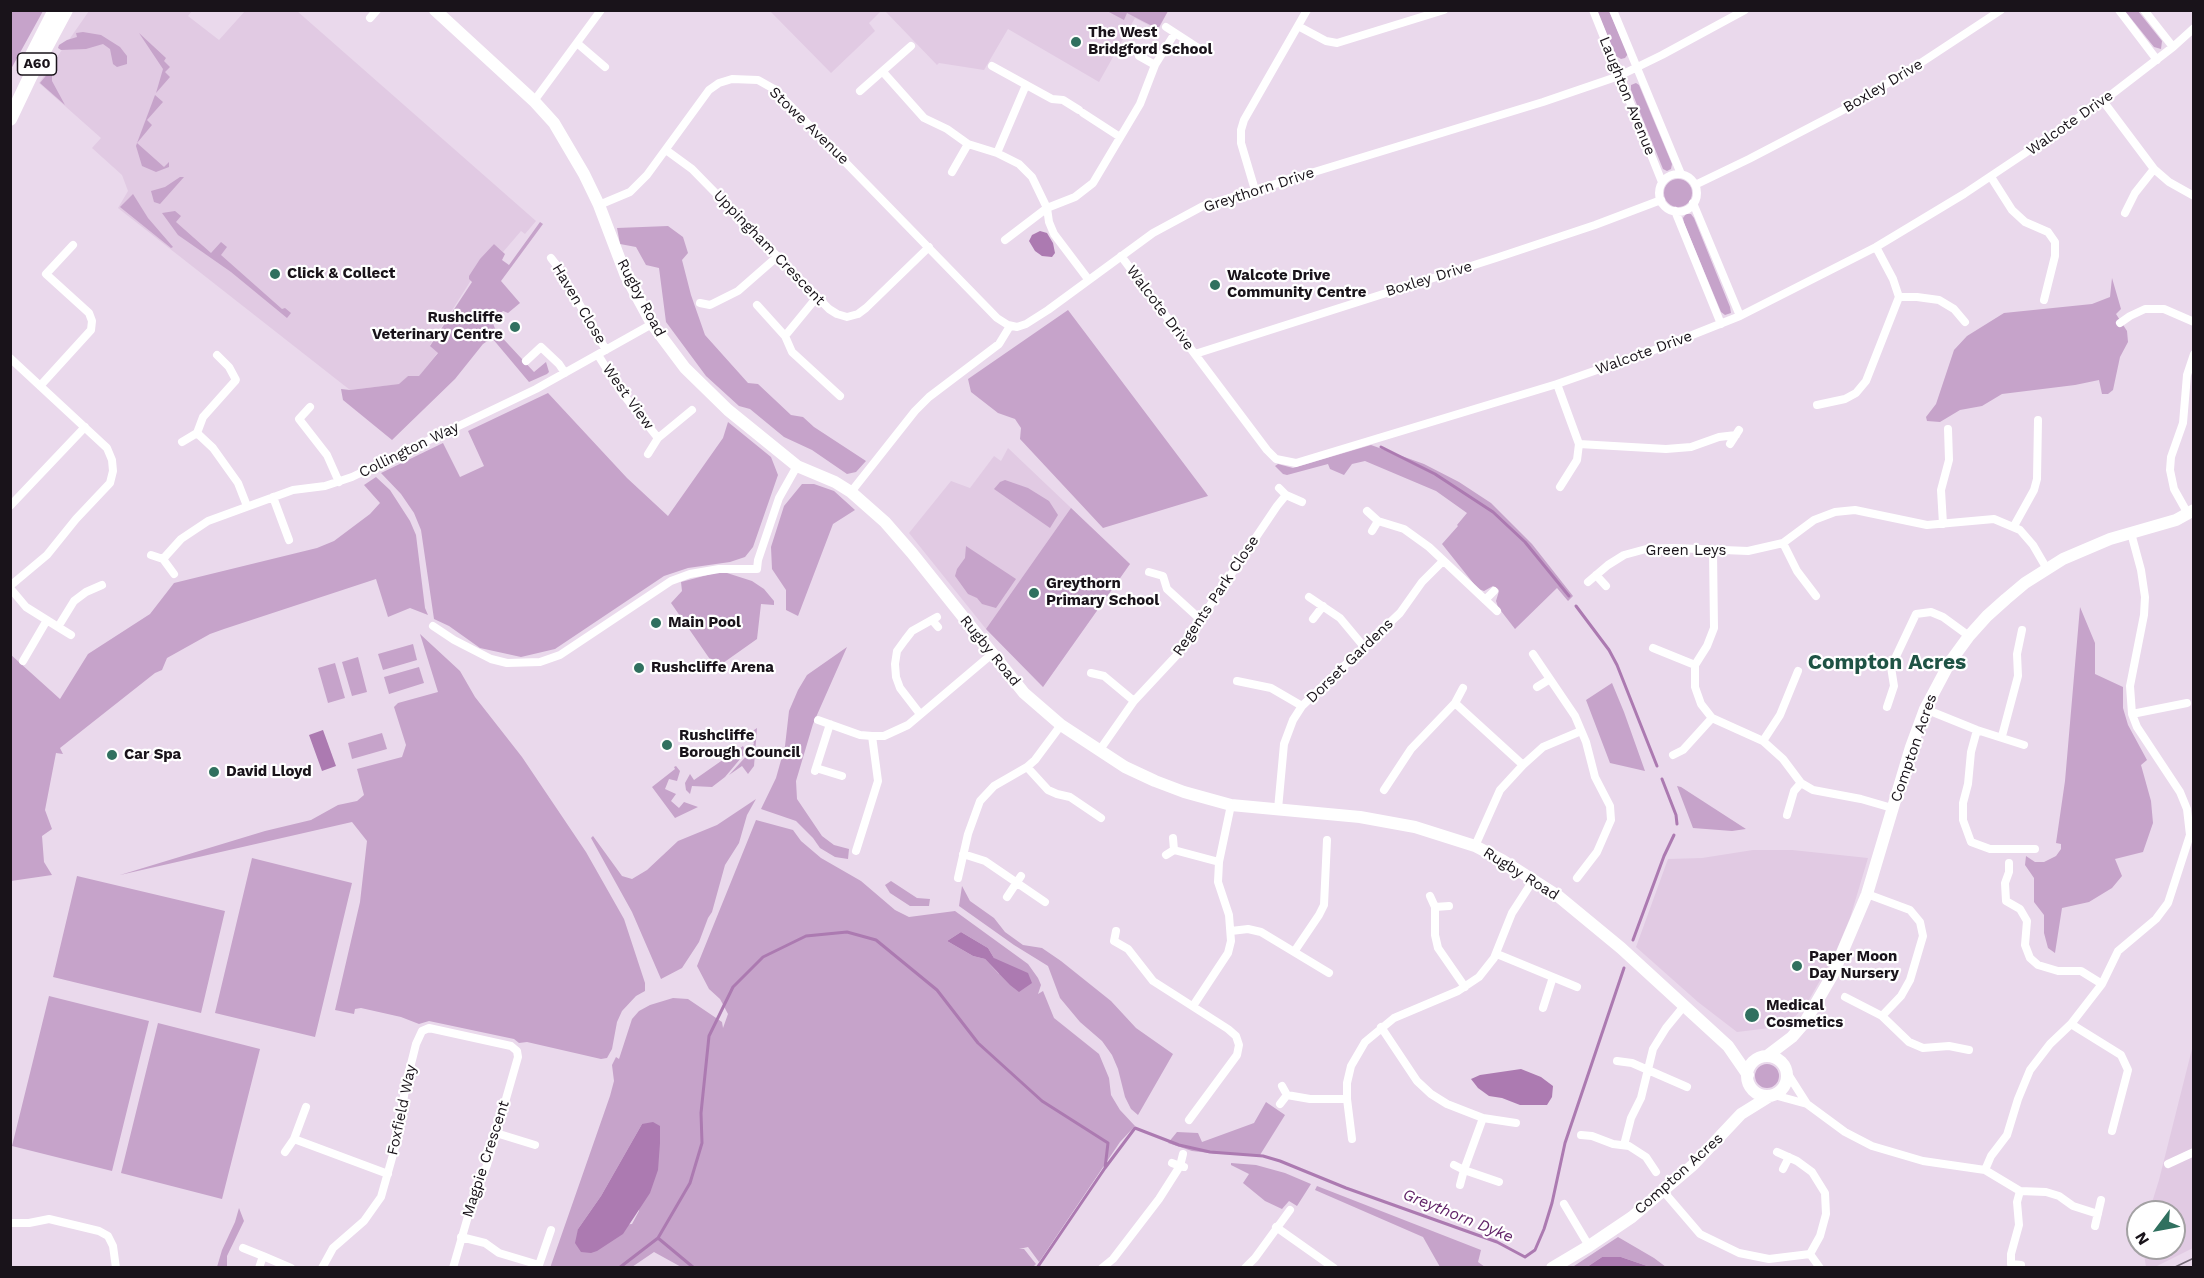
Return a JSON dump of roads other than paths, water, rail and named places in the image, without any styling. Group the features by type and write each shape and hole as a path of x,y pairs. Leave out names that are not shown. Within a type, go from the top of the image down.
{"main road":[{"name":"A60","path":"10,100 55,10"},
{"name":"A60","path":"10,118 66,10"}],"street":[{"path":"370,18 377,10"},
{"name":"Rugby Road","path":"435,10 534,100 554,123 568,144 599,205 626,276 652,324 678,359 710,393 797,466 851,492 885,522 1024,693 1061,725 1099,751 1155,781 1231,805 1360,817 1415,827 1475,846 1534,879 1599,929 1728,1046 1748,1079"},
{"path":"534,100 601,10"},
{"path":"1255,190 1241,143 1241,130 1244,120 1307,10"},
{"path":"1298,26 1326,41 1337,43 1444,10"},
{"name":"Laughton Avenue","path":"1593,10 1662,182 1661,200"},
{"name":"Laughton Avenue","path":"1613,10 1681,174"},
{"name":"Greythorn Drive","path":"1010,326 1017,327 1026,324 1153,232 1203,206 1543,102 1619,76 1745,10"},
{"name":"Boxley Drive","path":"1695,184 1845,109 1913,68 2001,10"},
{"path":"2119,10 2157,60"},
{"path":"2144,10 2173,47"},
{"path":"1166,27 1203,51"},
{"name":"Walcote Drive","path":"1121,256 1267,450 1276,459 1290,463 1300,462 1557,384 1657,350 1740,316 1876,247 1991,177 2103,101 2157,60 2193,28"},
{"path":"1005,240 1047,208 1075,197 1093,183 1140,104 1155,65 1175,33"},
{"path":"577,43 605,68"},
{"path":"860,91 911,46"},
{"path":"1139,56 1155,65"},
{"path":"992,66 1052,99 1063,100 1120,137"},
{"path":"883,72 924,118 947,129 968,144 997,153 1019,164 1032,177 1047,208 1048,222 1054,234 1088,279"},
{"name":"Stowe Avenue","path":"599,205 630,192 647,175 709,90 719,83 732,79 758,80 774,89 997,318 1010,326"},
{"path":"997,153 1026,85"},
{"path":"2103,101 2154,170 2193,196"},
{"path":"952,172 968,144"},
{"name":"Uppingham Crescent","path":"666,150 692,169 817,297 837,314 847,317 858,314 929,247"},
{"path":"2125,213 2135,193 2154,170"},
{"path":"1661,200 1664,206 1675,211 1685,210 1693,203 1697,194 1695,184 1681,174 1670,175 1662,182"},
{"path":"1991,177 2012,210 2025,222 2048,232 2055,242 2055,256 2044,300"},
{"name":"Boxley Drive","path":"1195,354 1507,255 1661,200"},
{"path":"1693,203 1740,316"},
{"path":"1675,211 1721,324"},
{"path":"40,386 91,330 92,321 89,313 46,274 73,245"},
{"path":"1825,393 1822,404 1845,399 1856,393 1866,381 1899,297 1893,279 1876,247"},
{"path":"700,303 710,305 738,291 778,256"},
{"name":"Haven Close","path":"551,258 558,267 602,352"},
{"path":"785,336 817,297"},
{"path":"1899,297 1938,300 1954,309 1965,322"},
{"path":"757,305 785,336 792,352 840,396"},
{"path":"2120,324 2127,312 2145,309 2164,309 2193,322"},
{"name":"Collington Way","path":"163,559 181,539 208,521 293,490 339,482 515,399 652,324"},
{"path":"851,492 915,411 929,397 999,344 1010,326"},
{"path":"526,361 541,347 565,373"},
{"name":"West View","path":"602,352 622,393 658,438"},
{"path":"2191,512 2174,489 2170,470 2171,458 2183,423 2187,375 2193,354"},
{"path":"182,441 197,433 204,417 236,380 230,368 217,355"},
{"path":"10,358 107,448 112,460 113,471 110,483 76,519 48,555 10,587 26,607 71,635"},
{"path":"1557,384 1579,444 1577,460 1560,487"},
{"path":"310,407 299,419 327,455 339,482"},
{"name":"West View","path":"648,454 658,438 692,410"},
{"path":"2038,420 2037,479 2034,490 2014,526 2026,536 2047,569"},
{"path":"10,506 85,427"},
{"path":"1943,524 1941,490 1949,460 1948,429"},
{"path":"197,433 213,448 238,483 247,506"},
{"path":"1579,444 1666,449 1691,447 1737,433 1730,444"},
{"path":"434,626 454,640 491,659 507,663 540,662 560,655 671,581 690,574 718,569 757,569 779,498 797,466"},
{"path":"1279,488 1286,495 1302,502"},
{"name":"Regents Park Close","path":"1099,751 1134,701 1176,656 1286,495"},
{"path":"273,497 289,540"},
{"name":"Green Leys","path":"1588,582 1624,555 1646,549 1674,548 1748,551 1783,543 1814,520 1835,512 1855,510 1927,525 1994,519 2014,526"},
{"path":"1367,511 1378,521 1404,529 1430,546 1497,611"},
{"name":"Compton Acres","path":"1762,1058 1792,1038 1816,1006 1833,974 1867,894 1892,808 1925,709 1950,662 1970,636 2006,599 2047,569 2079,551 2176,520 2191,512"},
{"path":"1372,531 1378,521"},
{"path":"1985,1170 2007,1135 2030,1070 2050,1044 2071,1024 2102,984 2118,951 2156,919 2168,903 2190,835 2190,808 2137,727 2132,714 2130,686 2144,615 2145,597 2132,533"},
{"path":"1783,543 1797,570 1816,596"},
{"path":"1713,551 1714,628 1707,646 1695,665 1695,687 1701,704 1712,718 1763,741 1783,759 1802,783 1813,790 1861,799 1892,808"},
{"path":"151,555 163,559 174,574"},
{"name":"Dorset Gardens","path":"1278,809 1284,744 1293,720 1302,706 1400,613 1422,582 1443,561"},
{"path":"1149,572 1163,576 1167,589 1201,620"},
{"path":"1596,575 1606,586"},
{"path":"58,627 74,601 86,592 102,585"},
{"path":"1485,600 1494,591"},
{"path":"1309,597 1340,618 1365,648"},
{"path":"1313,619 1323,606"},
{"path":"1887,707 1894,686 1891,667 1916,614 1931,612 1943,616 1970,636"},
{"path":"23,661 47,620"},
{"path":"920,714 900,687 896,677 897,651 912,632 936,621"},
{"path":"2002,736 2018,676 2017,654 2022,630"},
{"path":"1653,648 1695,665"},
{"path":"819,720 860,735 884,736 896,732 992,654"},
{"path":"1533,654 1575,716 1595,777 1610,806 1611,820 1597,852 1576,878"},
{"path":"1763,741 1780,715 1798,671"},
{"path":"1091,673 1104,676 1134,701"},
{"path":"1537,687 1550,679"},
{"path":"1237,681 1271,688 1302,706"},
{"path":"1383,790 1411,749 1455,703 1463,688"},
{"path":"1455,703 1523,765"},
{"path":"2132,714 2187,703"},
{"path":"1925,709 1977,730 2002,736 2024,745"},
{"path":"1674,755 1683,750 1712,718"},
{"path":"830,724 816,770 842,776"},
{"path":"958,878 974,814 986,792 1035,760 1061,725"},
{"path":"1977,730 1963,803 1963,819 1971,842 1990,849 2035,849"},
{"path":"1475,846 1500,790 1523,765 1543,747 1581,731"},
{"path":"856,850 878,781 873,736"},
{"path":"1027,767 1048,790 1057,795 1070,797 1101,818"},
{"path":"1787,815 1794,791 1802,783"},
{"path":"1193,1006 1228,953 1231,931 1229,915 1218,882 1219,862 1231,805"},
{"path":"853,820 864,823"},
{"path":"1173,838 1174,850"},
{"path":"1294,952 1319,915 1323,905 1327,840"},
{"path":"1166,855 1174,850 1219,862"},
{"path":"1326,852 1336,853"},
{"path":"963,854 985,861 1019,879 1045,902"},
{"path":"2009,863 2005,883 2006,901 2020,909 2027,921 2025,945 2030,958 2038,965 2058,971 2081,971 2102,984"},
{"path":"1007,897 1019,879"},
{"path":"1352,1139 1347,1083 1355,1059 1365,1042 1394,1018 1465,987 1488,968 1497,954 1512,913 1534,879"},
{"path":"1867,894 1910,910 1920,922 1923,936 1910,980 1901,996 1882,1016"},
{"path":"1430,896 1435,907 1435,935 1438,948 1465,987"},
{"path":"1435,907 1449,906"},
{"path":"1231,931 1254,930 1329,973"},
{"path":"1116,931 1114,940 1128,949 1153,981 1236,1036 1239,1045 1237,1055 1189,1120"},
{"path":"1497,954 1577,987"},
{"path":"1543,1008 1553,977"},
{"path":"1845,997 1882,1016 1909,1042 1923,1048 1949,1047 1969,1050"},
{"path":"1624,1145 1631,1118 1641,1098 1657,1042 1684,1006"},
{"path":"2071,1024 2121,1055 2128,1070 2112,1131"},
{"path":"1381,1027 1417,1081 1431,1094 1447,1104 1483,1118 1516,1123"},
{"name":"Foxfield Way","path":"322,1268 333,1248 364,1221 374,1210 381,1197 402,1119 406,1084 422,1031 429,1028 458,1033 511,1046 517,1051"},
{"name":"Compton Acres","path":"1785,1069 1792,1038"},
{"name":"Rugby Road","path":"1728,1046 1762,1058"},
{"name":"Magpie Crescent","path":"453,1268 473,1198 487,1165 518,1057 517,1051"},
{"path":"1807,1104 1757,1093 1748,1079 1750,1067 1762,1058 1777,1059 1807,1104 1845,1132 1872,1146 1923,1161 1985,1170 2020,1191 2046,1192 2058,1196 2073,1206 2098,1214"},
{"path":"1617,1061 1632,1063 1687,1087"},
{"path":"1772,1095 1784,1086 1785,1069"},
{"name":"Compton Acres","path":"1741,1114 1748,1079"},
{"path":"1282,1086 1287,1095"},
{"path":"1287,1095 1310,1099 1347,1099"},
{"path":"1280,1104 1287,1095"},
{"name":"Compton Acres","path":"1552,1268 1632,1217 1664,1192 1693,1166 1741,1114 1772,1095"},
{"path":"285,1152 294,1139 306,1107"},
{"path":"1460,1185 1483,1118"},
{"path":"496,1133 536,1145"},
{"path":"1581,1135 1629,1146 1646,1157 1656,1172"},
{"path":"294,1139 388,1174"},
{"path":"1777,1152 1812,1172 1825,1193 1826,1214 1820,1236 1810,1254"},
{"path":"2168,1164 2193,1152"},
{"path":"1102,1268 1113,1259 1159,1199 1183,1154"},
{"path":"1783,1169 1789,1157"},
{"path":"1454,1165 1500,1182"},
{"path":"2020,1191 2019,1225 2011,1264 2022,1265"},
{"path":"1664,1192 1700,1234 1739,1253 1769,1259 1810,1254"},
{"path":"2095,1226 2101,1200"},
{"path":"1564,1204 1589,1246"},
{"path":"1245,1268 1290,1210"},
{"path":"10,1222 29,1223 49,1219 99,1231 108,1236 113,1246 116,1268"},
{"path":"1276,1227 1334,1268"},
{"path":"461,1237 485,1244 499,1253 538,1266 551,1230"},
{"path":"243,1248 291,1268"},
{"path":"1810,1254 1820,1268"},
{"path":"259,1268 263,1256"},
{"path":"1752,1268 1755,1258"}],"waterway":[{"path":"1381,447 1435,474 1493,512 1525,542 1569,596"},
{"path":"1576,606 1609,650 1617,665 1657,766"},
{"path":"1662,779 1676,815 1677,824"},
{"path":"1633,940 1674,835"},
{"name":"Greythorn Dyke","path":"619,1268 658,1238 690,1183 702,1143 701,1113 709,1036 733,987 763,957 806,936 847,932 876,940 937,990 978,1043 1042,1101 1108,1143 1105,1168 1135,1128 1179,1145 1210,1152 1263,1156 1280,1161 1346,1188 1497,1242 1525,1257 1535,1250 1544,1229 1565,1143 1624,968"},
{"name":"Greythorn Dyke","path":"1037,1268 1105,1168"},
{"name":"Greythorn Dyke","path":"658,1238 694,1268"}],"tram line":[{"path":"2173,1268 2194,1258"}],"place":[{"name":"The West Bridgford School","path":"1076,42"},
{"name":"Click & Collect","path":"275,274"},
{"name":"Walcote Drive Community Centre","path":"1215,285"},
{"name":"Rushcliffe Veterinary Centre","path":"515,327"},
{"name":"Greythorn Primary School","path":"1034,593"},
{"name":"Main Pool","path":"656,623"},
{"name":"Rushcliffe Arena","path":"639,668"},
{"name":"Rushcliffe Borough Council","path":"667,745"},
{"name":"Car Spa","path":"112,755"},
{"name":"David Lloyd","path":"214,772"},
{"name":"Paper Moon Day Nursery","path":"1797,966"},
{"name":"Medical Cosmetics","path":"1752,1015"}],"district":[{"name":"Compton Acres","path":"1887,663"}]}
